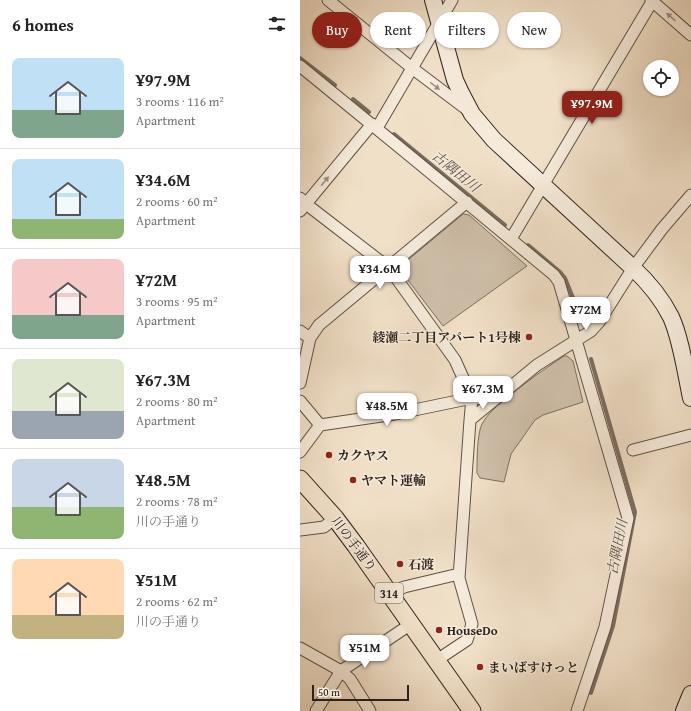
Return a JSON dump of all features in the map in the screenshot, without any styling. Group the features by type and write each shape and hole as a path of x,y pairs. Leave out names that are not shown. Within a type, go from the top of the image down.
{"main road":[{"name":"川の手通り","path":"300,479 335,518 356,546 472,711"}],"street":[{"path":"328,0 472,114 494,140 633,268 654,290 672,318 691,398"},
{"path":"433,0 436,12"},
{"path":"445,12 452,0"},
{"path":"511,239 652,0 691,35"},
{"path":"434,31 412,68 374,126 302,204 389,268 455,360 472,398 459,574 472,624 467,640 437,660"},
{"path":"446,48 455,80 472,114"},
{"path":"300,66 467,202 554,275 557,280 576,339 628,518 605,627 577,711"},
{"path":"470,420 537,365 576,339 591,331 600,322 633,268 691,195"},
{"path":"300,382 310,338 319,325 467,202"},
{"path":"300,330 310,338"},
{"path":"300,452 320,425 395,414 472,398 494,400"},
{"path":"300,400 320,425"},
{"path":"633,450 691,435"},
{"path":"300,530 324,527 335,518"},
{"path":"390,594 404,587 459,574"},
{"path":"316,711 341,671 411,624"},
{"path":"300,648 341,671 350,679 370,711"},
{"path":"684,711 691,694"}],"shaded area":[{"path":"463,214 469,215 527,266 443,326 401,271 402,265"},
{"path":"564,356 567,356 573,361 583,402 543,415 535,420 511,454 504,482 480,478 477,473 478,448 480,428 484,420 514,392"}],"waterway":[{"name":"古隅田川","path":"300,58 335,85"},
{"name":"古隅田川","path":"353,99 369,112"},
{"name":"古隅田川","path":"394,134 505,225"},
{"name":"古隅田川","path":"528,245 565,278 579,313"},
{"name":"古隅田川","path":"591,359 635,512 613,626 591,693"}],"place":[{"name":"綾瀬二丁目アパート1号棟","path":"529,337"},
{"name":"カクヤス","path":"329,455"},
{"name":"ヤマト運輸","path":"353,480"},
{"name":"石渡","path":"400,564"},
{"name":"HouseDo","path":"439,630"},
{"name":"まいばすけっと","path":"480,667"}]}
